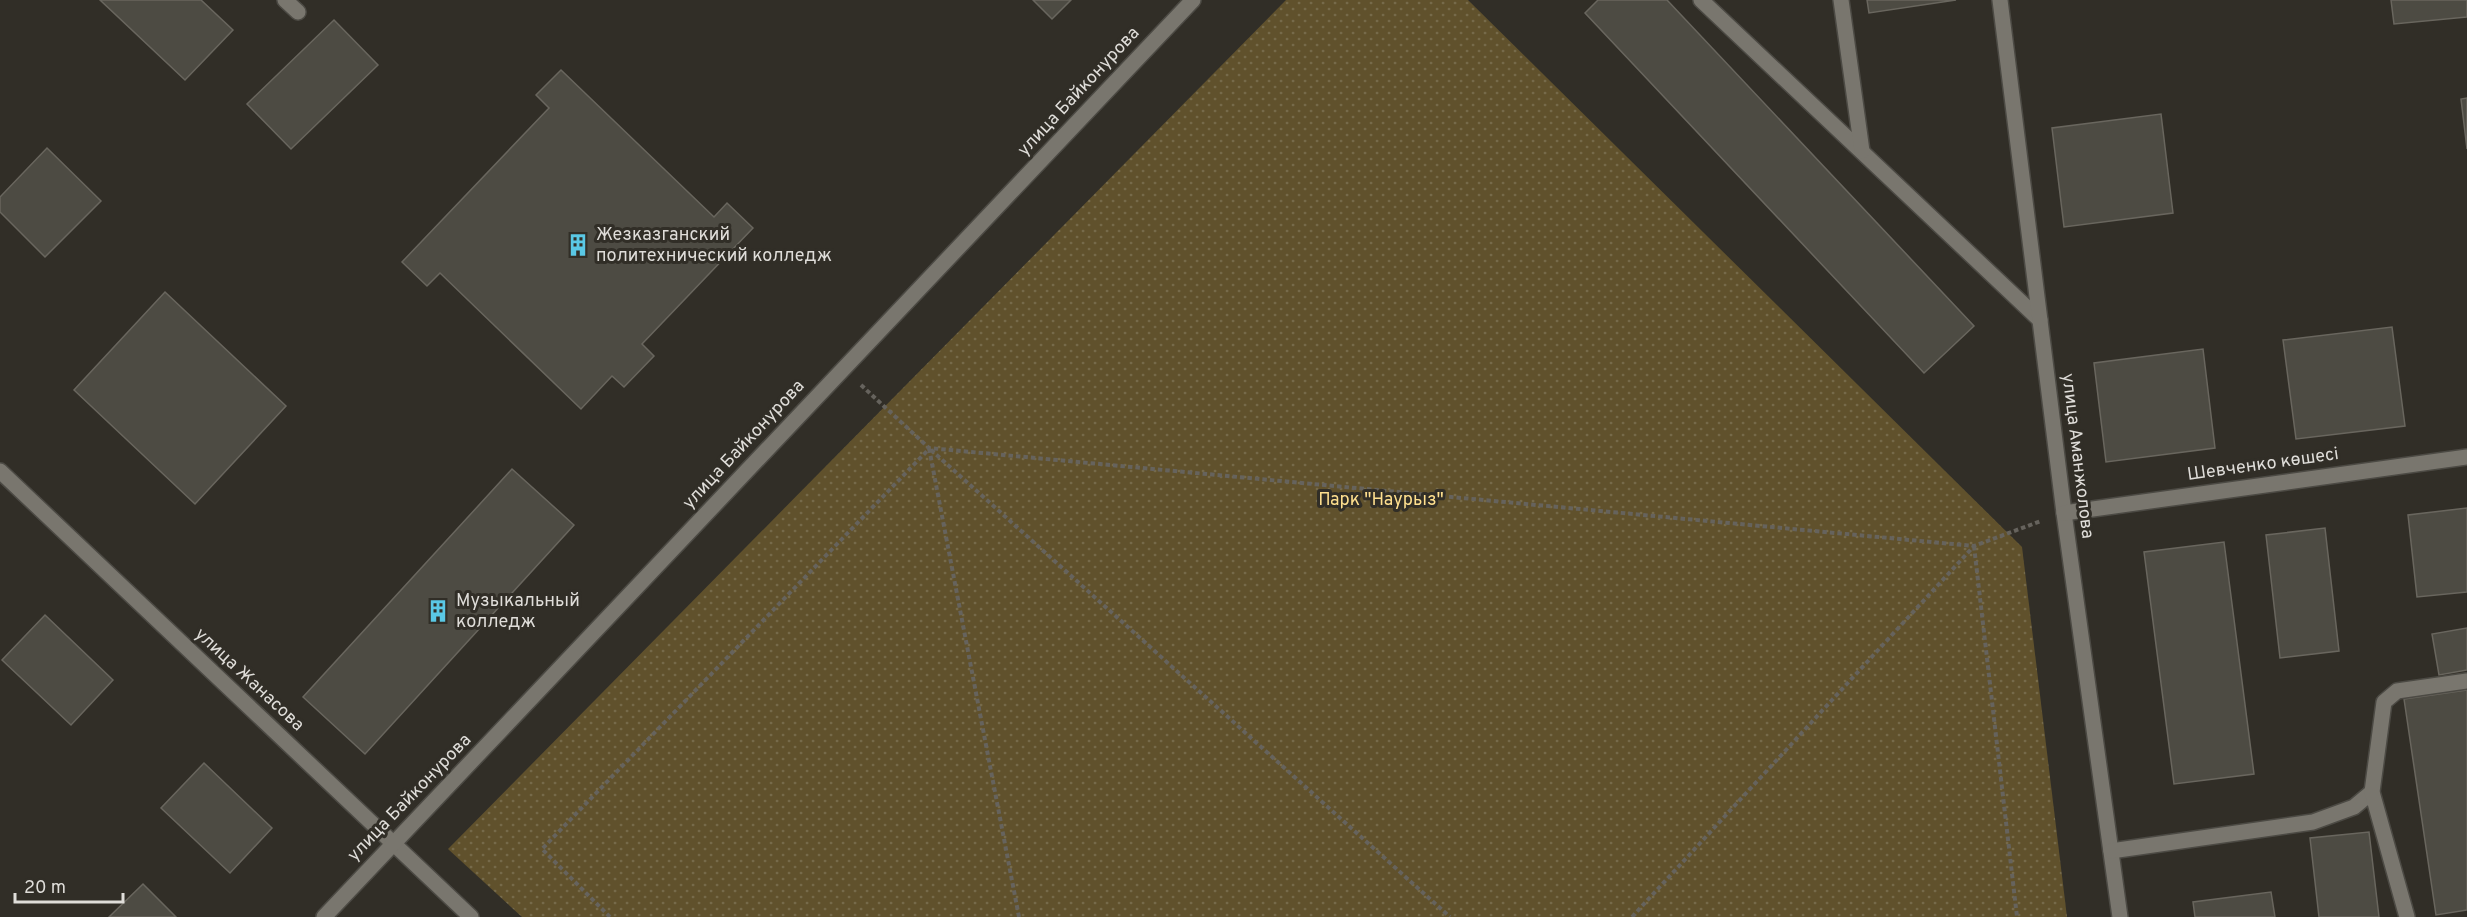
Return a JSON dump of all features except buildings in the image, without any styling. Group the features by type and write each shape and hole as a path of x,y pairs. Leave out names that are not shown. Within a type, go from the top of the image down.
{"street":[{"path":"285,0 298,12"},
{"name":"улица Байконурова","path":"324,917 1193,0"},
{"path":"1701,0 2040,320"},
{"path":"1841,0 1863,151"},
{"name":"улица Аманжолова","path":"2000,0 2064,513 2120,917"},
{"name":"Шевченко көшесі","path":"2064,513 2467,457"},
{"name":"улица Жанасова","path":"0,471 471,917"},
{"path":"2407,917 2372,792 2384,702 2397,691 2467,681"},
{"path":"2111,851 2313,822 2354,807 2372,792"}],"path":[{"path":"844,369 1450,917"},
{"path":"929,448 1974,546 2064,513"},
{"path":"610,917 542,849 929,448"},
{"path":"929,448 1019,917"},
{"path":"1632,917 1974,546"},
{"path":"1974,546 2017,917"}],"green space":[{"name":"Парк \"Наурыз\"","path":"1286,0 1468,0 2022,547 2067,917 522,917 448,849"}],"place":[{"name":"Жезказганский политехнический колледж","path":"578,245"},
{"name":"Музыкальный колледж","path":"438,611"}]}
